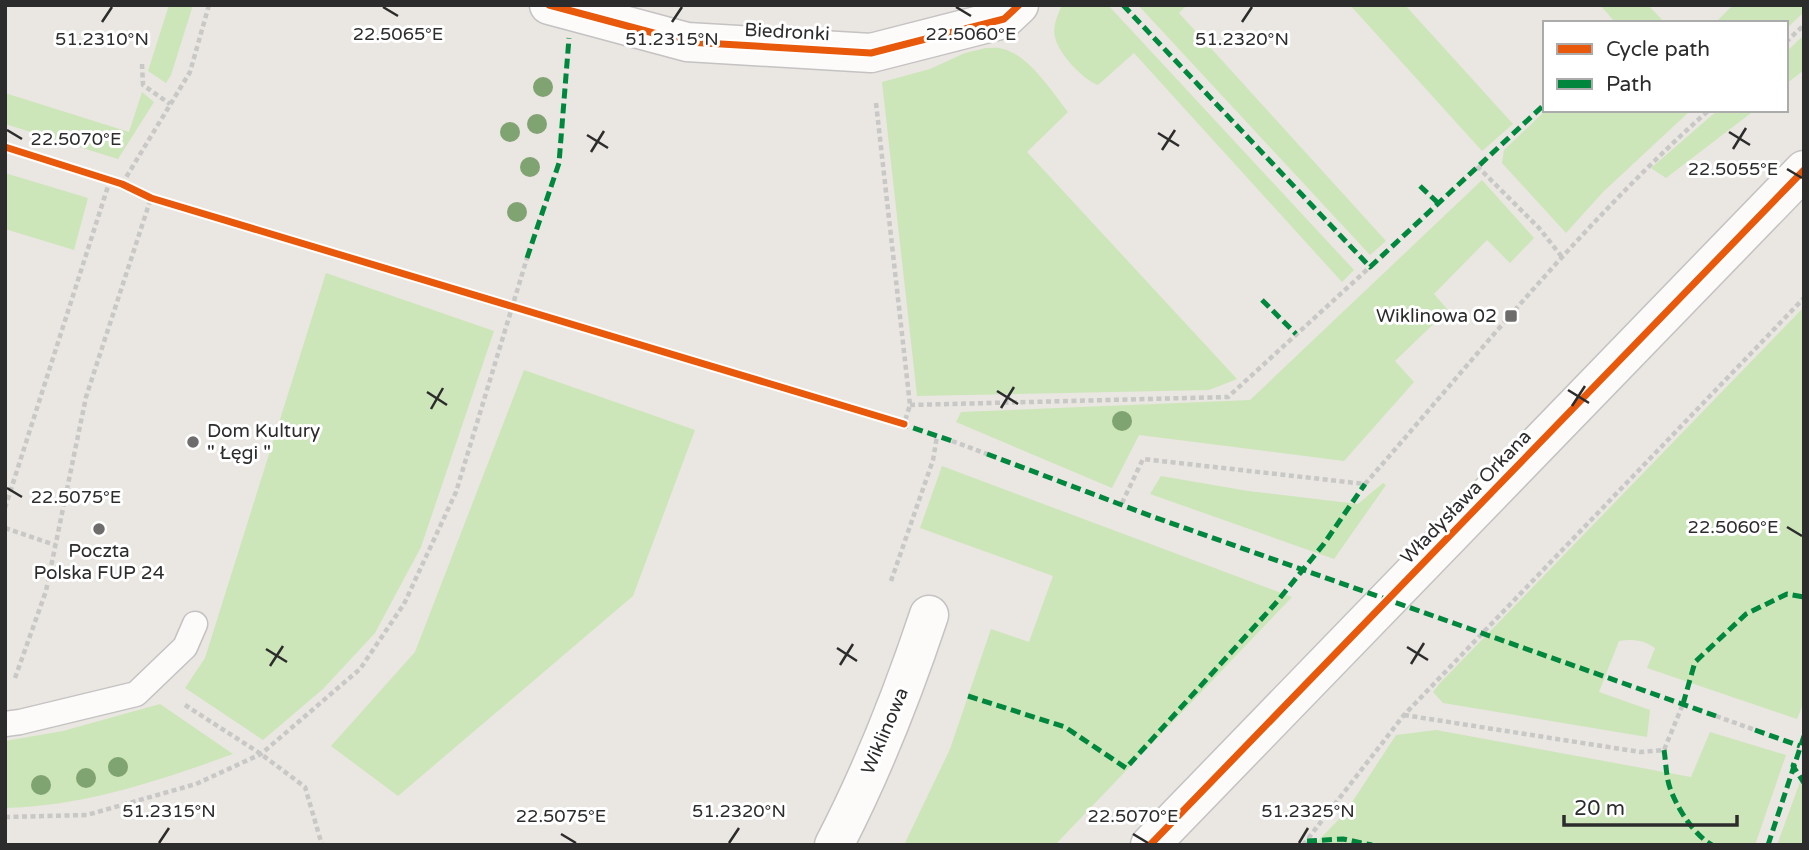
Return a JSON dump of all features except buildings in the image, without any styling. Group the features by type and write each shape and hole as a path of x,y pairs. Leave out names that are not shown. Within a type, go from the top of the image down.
{"street":[{"name":"Biedronki","path":"549,5 687,42 871,53 1004,19 1019,5"},
{"name":"Władysława Orkana","path":"1150,845 1804,170"},
{"name":"Wiklinowa","path":"834,845 909,676 929,615"}],"lane":[{"path":"13,723 136,694 185,647 195,624"}],"path":[{"path":"122,184 190,72 209,5"},
{"path":"1788,40 1804,25"},
{"path":"142,64 143,85 170,104"},
{"path":"876,100 911,405 904,424"},
{"path":"1122,503 1143,459 1365,484 1562,257 1654,159 1707,112"},
{"path":"1478,166 1531,219 1562,257"},
{"path":"5,508 110,180"},
{"path":"13,723 15,678 46,591 86,397 151,198"},
{"path":"5,817 87,815 196,784 261,754 360,669 404,604 456,492 527,257"},
{"path":"911,405 1228,397 1370,267"},
{"path":"1303,845 1405,715 1804,298"},
{"path":"917,506 933,460 937,436"},
{"path":"952,441 987,454"},
{"path":"5,528 55,545"},
{"path":"183,704 261,754 305,787 322,845"},
{"path":"1405,715 1640,752 1664,750 1683,704"},
{"path":"1716,716 1755,730"}],"green space":[{"path":"169,5 193,5 171,75 166,83 148,71"},
{"path":"1062,5 1108,5 1354,270 1342,282 1134,53 1098,85 1079,72 1061,51 1055,37 1055,25"},
{"path":"1138,5 1187,5 1179,13 1386,241 1370,255"},
{"path":"1350,5 1405,5 1513,124 1482,151"},
{"path":"1600,5 1648,5 1663,21 1614,21"},
{"path":"1733,5 1804,5 1804,12 1788,27 1788,21 1717,21"},
{"path":"1804,35 1804,70 1788,82 1788,50"},
{"path":"1001,48 1031,66 1068,112 1027,152 1237,379 1209,390 917,396 882,82 930,69 965,53"},
{"path":"142,92 154,102 118,159 5,124 5,93 129,132"},
{"path":"1544,112 1689,112 1603,192 1566,233 1502,163 1504,150"},
{"path":"1716,112 1752,112 1666,178 1651,168"},
{"path":"5,173 88,198 74,250 5,229"},
{"path":"1482,180 1534,238 1510,263 1487,240 1434,294 1448,310 1395,361 1414,382 1344,461 1139,435 1112,488 956,422 961,412 1250,400"},
{"path":"326,273 494,331 421,547 375,633 323,689 263,740 185,688 205,658"},
{"path":"1804,307 1804,702 1797,719 1647,668 1655,648 1633,640 1619,641 1599,692 1650,710 1647,737 1443,703 1433,692 1440,683"},
{"path":"524,370 695,430 633,596 398,796 331,746 415,652"},
{"path":"942,466 1292,597 1055,845 904,845 950,749 991,629 1029,642 1053,576 920,528"},
{"path":"1161,476 1248,491 1358,504 1383,483 1386,485 1334,559 1150,494"},
{"path":"160,704 233,754 177,774 93,797 64,803 5,808 5,741 63,731"},
{"path":"1436,730 1691,777 1710,732 1786,755 1755,845 1314,845 1345,813 1396,735"},
{"path":"1804,771 1804,845 1777,845"}],"marked path":[{"path":"1123,5 1370,267 1543,106"},
{"path":"527,258 559,163 569,38"},
{"path":"1420,186 1438,203"},
{"path":"1262,300 1296,334"},
{"path":"899,423 952,441"},
{"path":"987,454 1151,516 1716,716"},
{"path":"968,696 1065,727 1126,768 1275,604 1323,545 1365,484"},
{"path":"1683,704 1695,662 1746,614 1787,594 1804,597"},
{"path":"1755,730 1800,746"},
{"path":"1768,845 1804,736"},
{"path":"1664,750 1669,784 1677,804 1693,828 1712,845"},
{"path":"1794,763 1793,766 1804,783"},
{"path":"1307,841 1343,839 1372,845"}],"cycle path":[{"path":"549,5 687,42 871,53 1004,19 1019,5"},
{"path":"5,147 122,184 151,198 904,424"},
{"path":"1150,845 1804,170"}],"place":[{"name":"Wiklinowa 02","path":"1511,316"},
{"name":"Dom Kultury \" Łęgi \"","path":"193,442"},
{"name":"Poczta Polska FUP 24","path":"99,529"}]}
